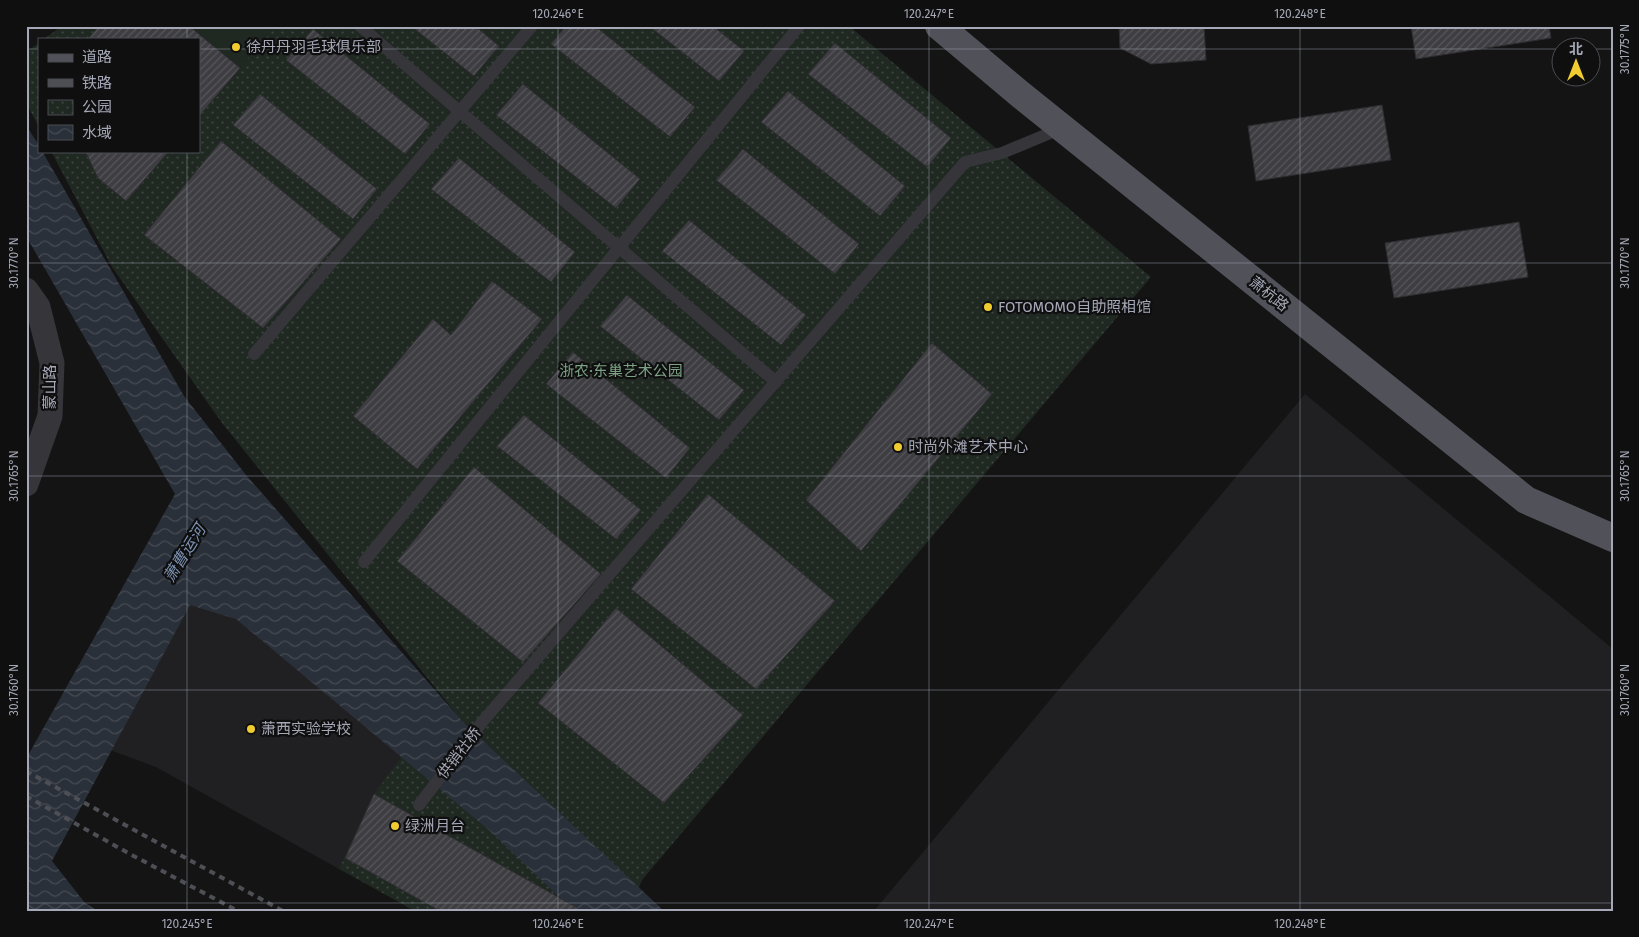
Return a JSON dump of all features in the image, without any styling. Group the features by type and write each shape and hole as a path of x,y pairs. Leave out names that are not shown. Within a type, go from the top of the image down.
{"main road":[{"name":"萧杭路","path":"939,26 1062,128 1526,500 1613,538"}],"street":[{"name":"蒙山路","path":"26,290 38,307 52,363 50,416 26,484"}],"lane":[{"path":"360,26 776,382"},
{"path":"254,354 532,26"},
{"path":"364,562 799,26"},
{"name":"供销社桥","path":"419,805 483,720 966,162 1002,153 1062,128"}],"shaded area":[{"path":"1305,394 1613,649 1613,911 874,911"},
{"name":"萧西实验学校","path":"198,592 412,743 339,869 156,767 102,747 116,715"}],"green space":[{"name":"浙农·东巢艺术公园","path":"62,26 849,26 1151,277 642,880 629,911 415,911 339,869 374,794 412,743 454,711 222,423 112,267 52,152 200,152 200,38 45,38"},
{"name":"徐丹丹羽毛球俱乐部","path":"189,26 273,26 240,68"},
{"path":"38,44 38,125 26,103 26,52"}],"water":[{"name":"萧曹运河","path":"26,126 38,144 38,152 43,152 184,396 246,475 464,723 664,911 574,911 490,831 236,619 190,605 52,861 85,903 98,911 26,911 26,759 175,494 26,236"}],"building":[{"path":"99,26 189,26 240,68 200,115 200,38 89,38"},
{"path":"411,26 475,26 499,46 474,76"},
{"path":"566,26 595,26 695,107 670,137 551,44"},
{"path":"649,26 713,26 744,51 719,81"},
{"path":"1119,26 1204,26 1206,60 1151,64 1120,48"},
{"path":"1411,26 1549,26 1551,38 1416,59"},
{"path":"313,29 430,124 405,154 286,60"},
{"path":"835,43 951,138 927,167 808,74"},
{"path":"523,84 640,179 616,208 496,115"},
{"path":"788,91 905,186 880,216 761,122"},
{"path":"260,94 377,189 353,219 233,125"},
{"path":"1382,105 1391,160 1256,181 1248,126"},
{"path":"221,141 341,239 263,328 144,235"},
{"path":"743,149 859,244 835,274 716,180"},
{"path":"85,152 168,152 126,201 98,178"},
{"path":"459,158 575,252 551,282 431,189"},
{"path":"689,220 806,315 781,345 662,251"},
{"path":"1519,222 1528,277 1394,298 1385,243"},
{"path":"492,281 542,319 417,469 353,416 433,319 451,335"},
{"path":"627,295 744,390 719,420 600,326"},
{"name":"时尚外滩艺术中心","path":"932,343 992,394 861,551 806,500"},
{"path":"573,352 690,448 666,478 546,384"},
{"path":"524,415 641,510 616,539 497,446"},
{"path":"474,467 601,574 523,662 397,561"},
{"path":"708,494 835,601 756,689 631,589"},
{"path":"616,608 743,715 664,803 538,703"},
{"name":"绿洲月台","path":"374,794 583,911 440,911 345,858"}],"railway":[{"path":"26,771 283,911"},
{"path":"26,796 238,911"}],"place":[{"name":"徐丹丹羽毛球俱乐部","path":"236,47"},
{"name":"FOTOMOMO自助照相馆","path":"988,307"},
{"name":"时尚外滩艺术中心","path":"898,447"},
{"name":"萧西实验学校","path":"251,729"},
{"name":"绿洲月台","path":"395,826"}]}
